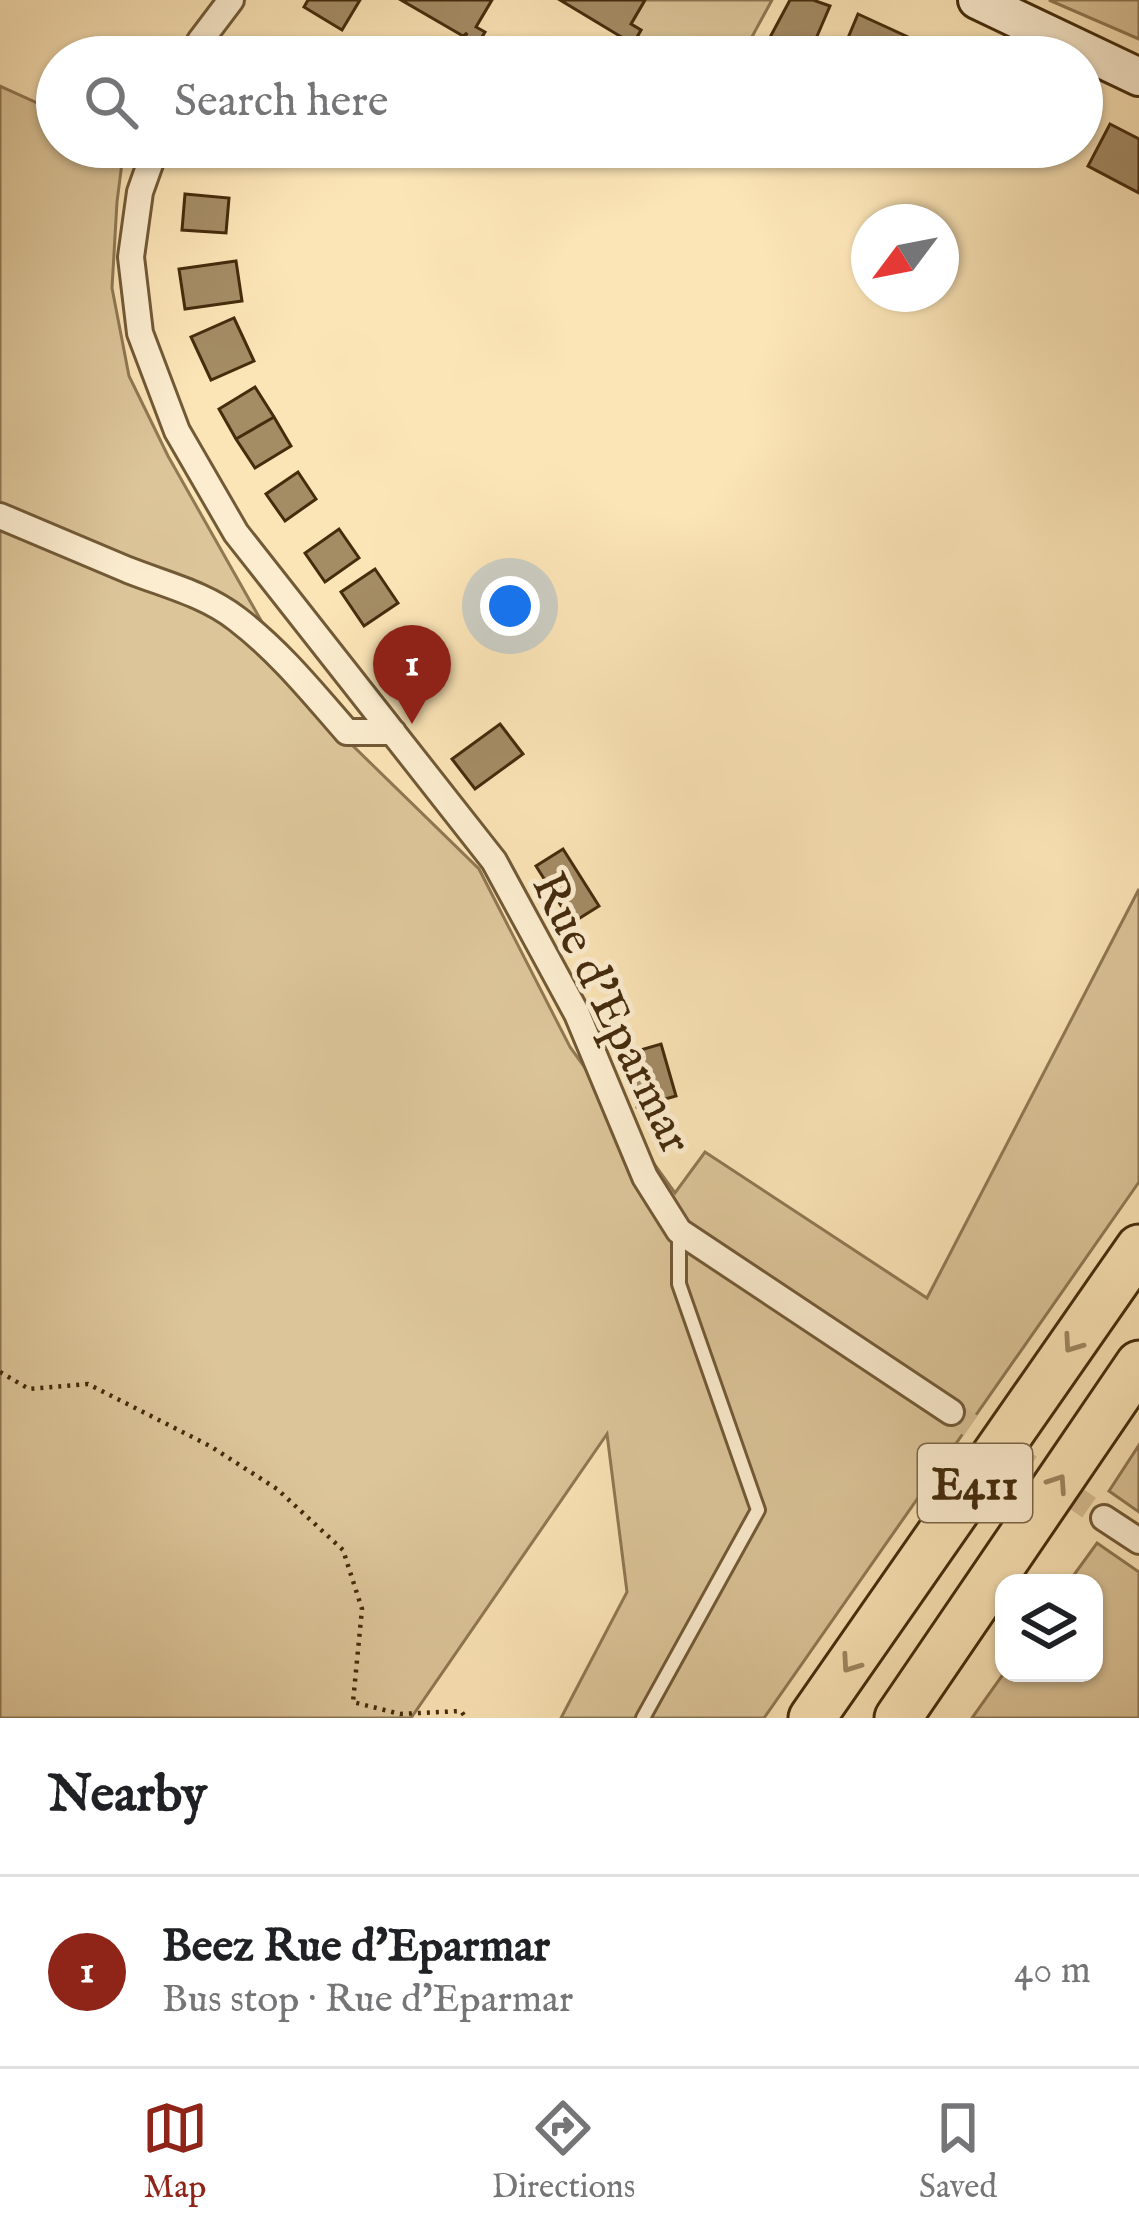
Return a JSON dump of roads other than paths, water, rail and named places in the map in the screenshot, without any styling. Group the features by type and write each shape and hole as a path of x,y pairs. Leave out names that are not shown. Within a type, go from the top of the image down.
{"highway":[{"name":"E411","path":"812,1718 1139,1247"},
{"name":"E411","path":"898,1718 1139,1364"}],"main road":[{"path":"976,0 1052,36"},
{"path":"1103,60 1139,77"}],"street":[{"path":"204,36 231,0"},
{"name":"Rue d'Eparmar","path":"148,168 140,191 131,257 140,333 177,430 236,533 494,861 578,1014 645,1177 679,1231"},
{"path":"0,517 192,592 234,616 267,644 346,732 393,732"},
{"path":"679,1231 952,1412"},
{"path":"1104,1518 1139,1541"}],"lane":[{"path":"643,1718 758,1510 679,1285 679,1231"}],"tunnel":[{"path":"951,1412 1104,1518"}],"place":[{"name":"Beez Rue d'Eparmar","path":"412,724"}]}
